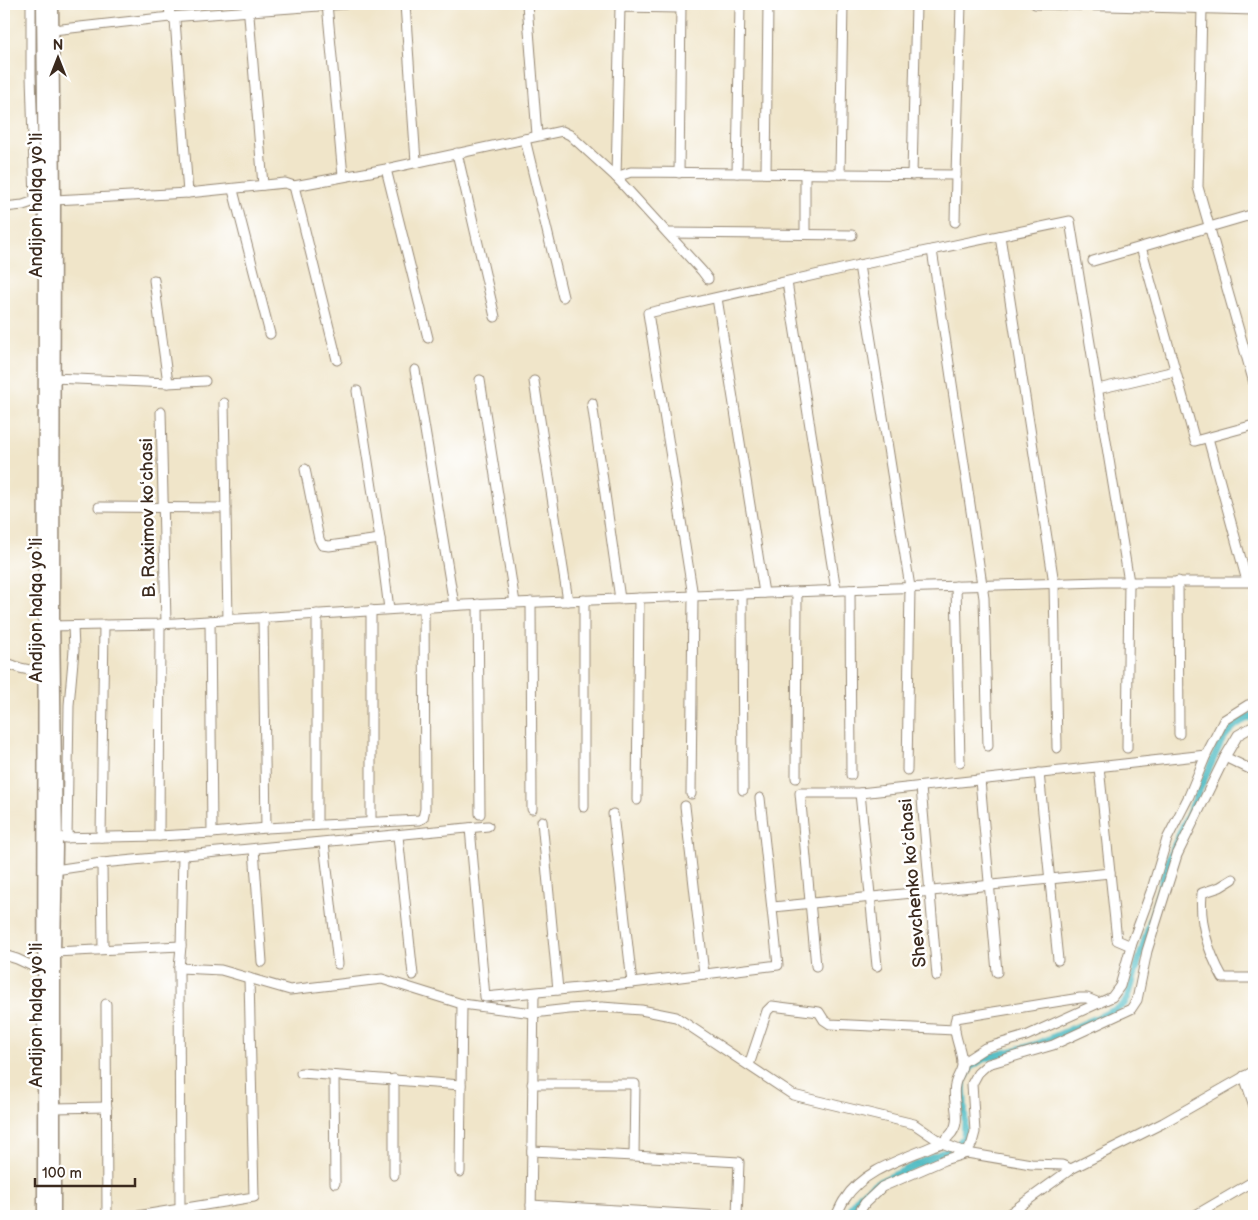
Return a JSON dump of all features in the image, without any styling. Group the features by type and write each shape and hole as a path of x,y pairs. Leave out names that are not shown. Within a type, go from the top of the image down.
{"highway":[{"name":"Andijon halqa yo‘li","path":"43,4 48,626 62,838 55,870 54,1216"},
{"name":"Andijon halqa yo‘li","path":"44,1216 44,673 48,626 53,378 44,201 53,30 52,4"}],"street":[{"path":"31,4 31,76 44,201"},
{"path":"169,4 170,17"},
{"path":"53,30 248,7 346,4"},
{"path":"405,4 416,162"},
{"path":"527,4 537,135"},
{"path":"737,173 740,4"},
{"path":"766,174 768,4"},
{"path":"840,174 843,4"},
{"path":"912,175 916,4"},
{"path":"955,222 961,4"},
{"path":"1035,4 1249,8"},
{"path":"327,5 343,176"},
{"path":"616,177 620,5 681,6 679,173"},
{"path":"248,7 263,185"},
{"path":"1202,8 1198,186 1254,383"},
{"path":"170,17 175,20 188,193"},
{"path":"4,207 44,201 233,190 285,183 294,186 386,169 562,131 570,135 616,177 708,279"},
{"path":"525,139 563,297"},
{"path":"457,153 495,317"},
{"path":"386,169 428,338"},
{"path":"616,177 631,172 956,175"},
{"path":"805,174 805,234"},
{"path":"294,186 337,360"},
{"path":"233,190 270,334"},
{"path":"1092,261 1254,214"},
{"path":"691,794 693,596 648,313 859,265 1070,221 1129,582 1126,748"},
{"path":"668,233 852,235"},
{"path":"1000,236 1054,584 1057,748"},
{"path":"1141,247 1195,441 1254,425"},
{"path":"932,250 984,598 988,746"},
{"path":"859,265 910,587 907,770"},
{"path":"154,280 168,384"},
{"path":"787,282 836,590"},
{"path":"716,298 764,593"},
{"path":"415,370 454,605"},
{"path":"1098,389 1175,371"},
{"path":"53,378 168,384 205,381"},
{"path":"480,380 514,602"},
{"path":"534,381 568,600"},
{"path":"357,391 380,539 388,609"},
{"path":"224,403 228,620"},
{"path":"592,403 620,598"},
{"name":"B. Raximov koʻchasi","path":"159,836 164,508 161,412"},
{"path":"48,626 210,621 514,602 910,587 1129,582 1250,582 1208,438"},
{"path":"305,469 322,546 380,539"},
{"path":"99,507 226,508"},
{"path":"1178,582 1179,734"},
{"path":"956,586 960,762"},
{"path":"850,590 851,775"},
{"path":"796,778 797,592"},
{"path":"742,594 743,790"},
{"path":"637,800 639,598"},
{"path":"584,600 584,807"},
{"path":"531,602 532,809"},
{"path":"478,604 480,814"},
{"path":"73,626 74,650 70,678 62,838 159,836 419,820 422,818 425,809 424,607"},
{"path":"371,610 371,822"},
{"path":"317,614 317,826"},
{"path":"263,617 266,828"},
{"path":"210,621 212,833"},
{"path":"101,837 104,625"},
{"path":"4,662 20,668 44,673"},
{"path":"962,1063 985,1048 1026,1036 1112,997 1120,986 1130,946 1152,890 1167,839 1189,796 1206,755 1224,720 1248,705 1254,704"},
{"path":"857,1216 865,1203 882,1187 964,1152 972,1143 975,1132 972,1084 978,1073 988,1064 1053,1045 1131,1010 1137,1000 1147,951 1178,855 1224,756 1238,735 1254,726"},
{"path":"816,966 800,793 860,793 1206,755"},
{"path":"1224,756 1254,771"},
{"path":"1099,767 1117,940 1130,946"},
{"path":"1039,773 1058,960"},
{"path":"980,780 998,972"},
{"name":"Shevchenko koʻchasi","path":"921,786 937,976"},
{"path":"860,793 877,966"},
{"path":"470,828 485,997 632,984 778,965 760,798"},
{"path":"685,806 704,974"},
{"path":"613,814 632,984"},
{"path":"542,821 558,990"},
{"path":"55,870 102,863 488,826"},
{"path":"398,836 413,975"},
{"path":"324,843 338,964"},
{"path":"254,849 262,962"},
{"path":"180,1210 179,968 182,946 182,856"},
{"path":"102,863 102,949"},
{"path":"772,907 1110,873"},
{"path":"1233,879 1220,887 1202,893 1200,908 1207,942 1213,960 1223,978 1254,978"},
{"path":"54,952 182,946"},
{"path":"4,955 44,972"},
{"path":"179,968 221,970 290,990 382,979 462,1004 533,1014 602,1007 641,1010 676,1017 793,1095 914,1124 942,1143 964,1152 1032,1164 1062,1165 1071,1169"},
{"path":"137,1216 254,1197 249,978"},
{"path":"531,1216 534,993"},
{"path":"836,1216 845,1199 858,1184 880,1169 942,1143 955,1130 954,1086 962,1070 955,1030 954,1021 956,1018 1080,998 1099,1002"},
{"path":"106,1004 107,1216"},
{"path":"460,1172 462,1004"},
{"path":"749,1065 767,1011 772,1006 819,1012 824,1020 830,1024 955,1030"},
{"path":"1006,1216 1071,1169 1163,1123 1254,1071"},
{"path":"301,1073 461,1085"},
{"path":"334,1076 336,1183"},
{"path":"1244,1076 1254,1106"},
{"path":"394,1080 394,1175"},
{"path":"532,1084 634,1084 634,1156"},
{"path":"54,1108 107,1107"},
{"path":"532,1151 739,1162 737,1216"},
{"path":"1194,1216 1254,1181"},
{"path":"531,1205 720,1216"}],"waterway":[{"path":"847,1216 852,1205 861,1194 873,1185 957,1146 964,1137 963,1081 972,1066 983,1059 1038,1044 1117,1009 1124,1004 1128,997 1169,858 1221,742 1235,726 1254,716"}]}
